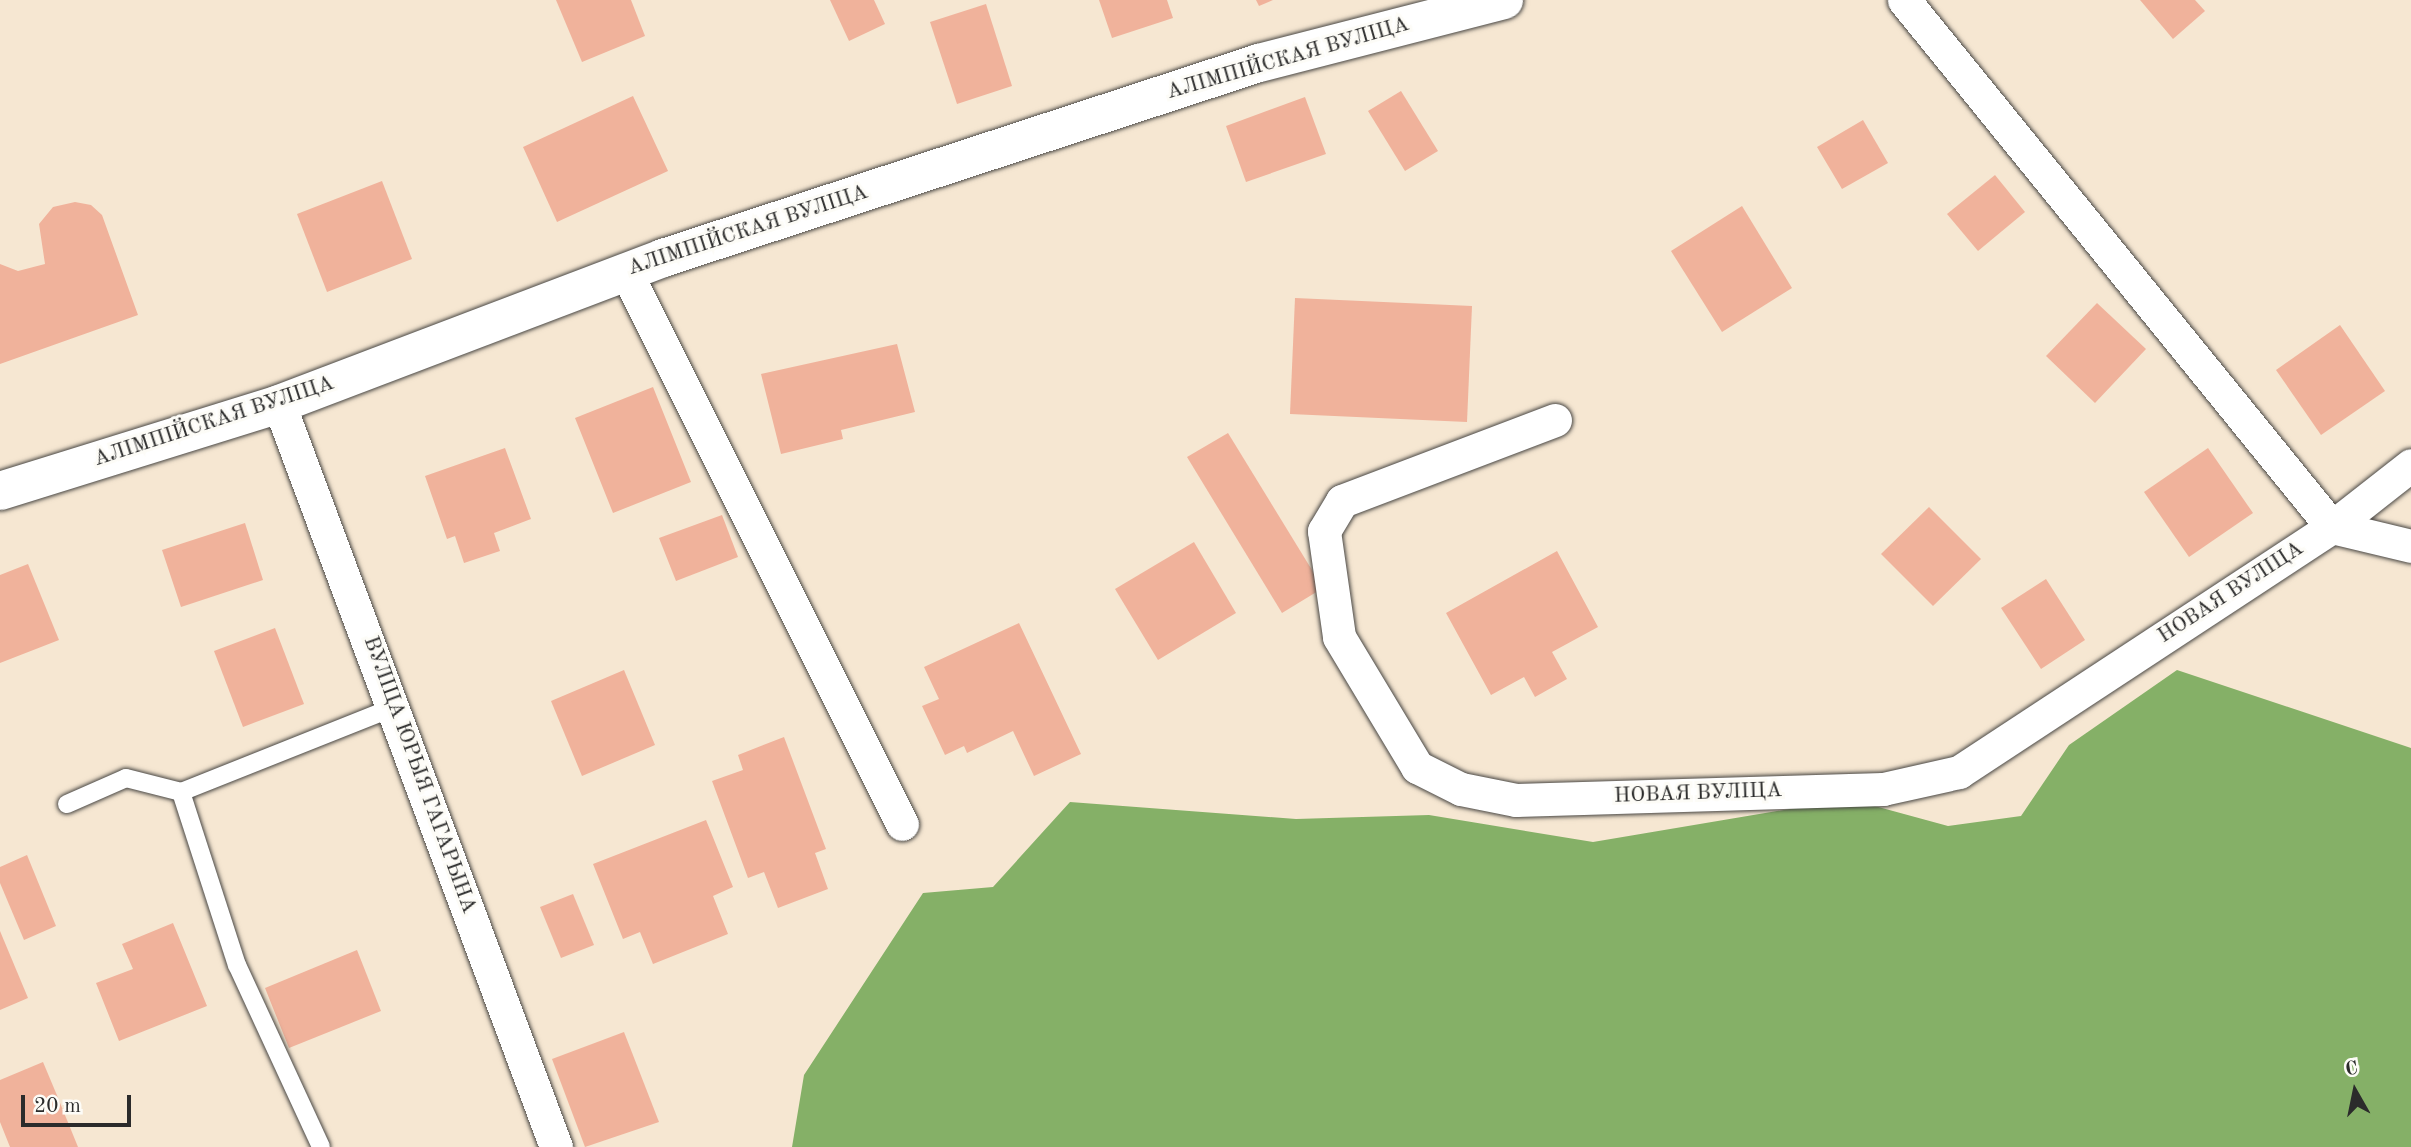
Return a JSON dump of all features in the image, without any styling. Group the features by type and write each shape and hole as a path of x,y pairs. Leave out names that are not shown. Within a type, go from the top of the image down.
{"street":[{"name":"АЛІМПІЙСКАЯ ВУЛІЦА","path":"0,491 279,404 626,272 1259,63 1504,0"},
{"path":"1904,0 2332,527 2411,546"},
{"path":"626,272 902,824"},
{"name":"ВУЛІЦА ЮРЫЯ ГАГАРЫНА","path":"279,404 395,707 555,1147"},
{"name":"НОВАЯ ВУЛІЦА","path":"1555,420 1342,501 1324,531 1339,637 1417,767 1461,789 1516,800 1883,789 1959,772 2332,527 2411,466"}],"lane":[{"path":"66,804 126,778 181,792 395,707"},
{"path":"181,792 237,965 321,1147"}],"green space":[{"path":"2177,670 2411,748 2411,1147 792,1147 804,1075 923,893 993,887 1070,802 1296,819 1429,815 1593,842 1849,799 1948,826 2021,816 2069,745"}],"building":[{"path":"556,0 631,0 645,36 582,62"},
{"path":"830,0 874,0 885,24 849,41"},
{"path":"1099,0 1167,0 1173,18 1112,38"},
{"path":"1256,0 1273,0 1259,6"},
{"path":"2140,0 2195,0 2205,11 2173,39"},
{"path":"986,4 1012,86 957,104 930,22"},
{"path":"1401,91 1438,151 1405,171 1368,111"},
{"path":"633,96 668,171 557,222 523,147"},
{"path":"1305,97 1326,154 1246,182 1226,126"},
{"path":"1863,120 1888,163 1842,189 1817,147"},
{"path":"1995,175 2025,212 1978,251 1947,214"},
{"path":"382,181 412,259 327,292 297,214"},
{"path":"75,202 91,205 102,215 138,315 0,364 0,264 18,271 45,264 39,224 53,207"},
{"path":"1742,206 1792,288 1722,332 1671,251"},
{"path":"1295,298 1472,306 1467,422 1290,414"},
{"path":"2097,303 2146,349 2095,403 2046,356"},
{"path":"2340,325 2385,391 2321,435 2276,370"},
{"path":"897,344 915,412 841,430 843,439 781,454 761,374"},
{"path":"653,387 691,482 613,513 575,418"},
{"path":"1228,433 1323,588 1282,613 1187,457"},
{"path":"505,448 531,519 494,533 500,551 464,563 455,536 447,539 425,476"},
{"path":"2208,448 2253,513 2189,557 2144,492"},
{"path":"1929,507 1981,559 1933,606 1881,554"},
{"path":"722,515 738,557 676,581 659,538"},
{"path":"245,523 263,580 181,607 162,550"},
{"path":"1194,542 1236,613 1158,660 1115,589"},
{"path":"1557,551 1598,627 1552,652 1567,679 1535,697 1524,677 1491,695 1446,613"},
{"path":"28,564 59,640 0,663 0,575"},
{"path":"2046,579 2085,640 2041,669 2001,608"},
{"path":"1019,623 1081,754 1034,776 1013,731 967,753 964,746 945,755 922,706 939,699 924,667"},
{"path":"275,628 304,704 243,727 214,651"},
{"path":"624,670 655,745 582,776 551,701"},
{"path":"784,737 826,849 815,853 828,889 778,908 764,872 748,878 712,781 743,770 738,755"},
{"path":"706,820 733,887 713,896 728,934 653,964 640,932 623,939 593,864"},
{"path":"27,855 56,926 24,940 0,883 0,867"},
{"path":"573,894 594,945 561,958 540,907"},
{"path":"173,923 207,1006 119,1041 96,983 133,969 122,944"},
{"path":"0,931 28,998 0,1010"},
{"path":"357,950 381,1011 289,1048 265,988"},
{"path":"624,1032 659,1122 585,1147 552,1059"},
{"path":"43,1062 78,1147 10,1147 0,1122 0,1080"}]}
